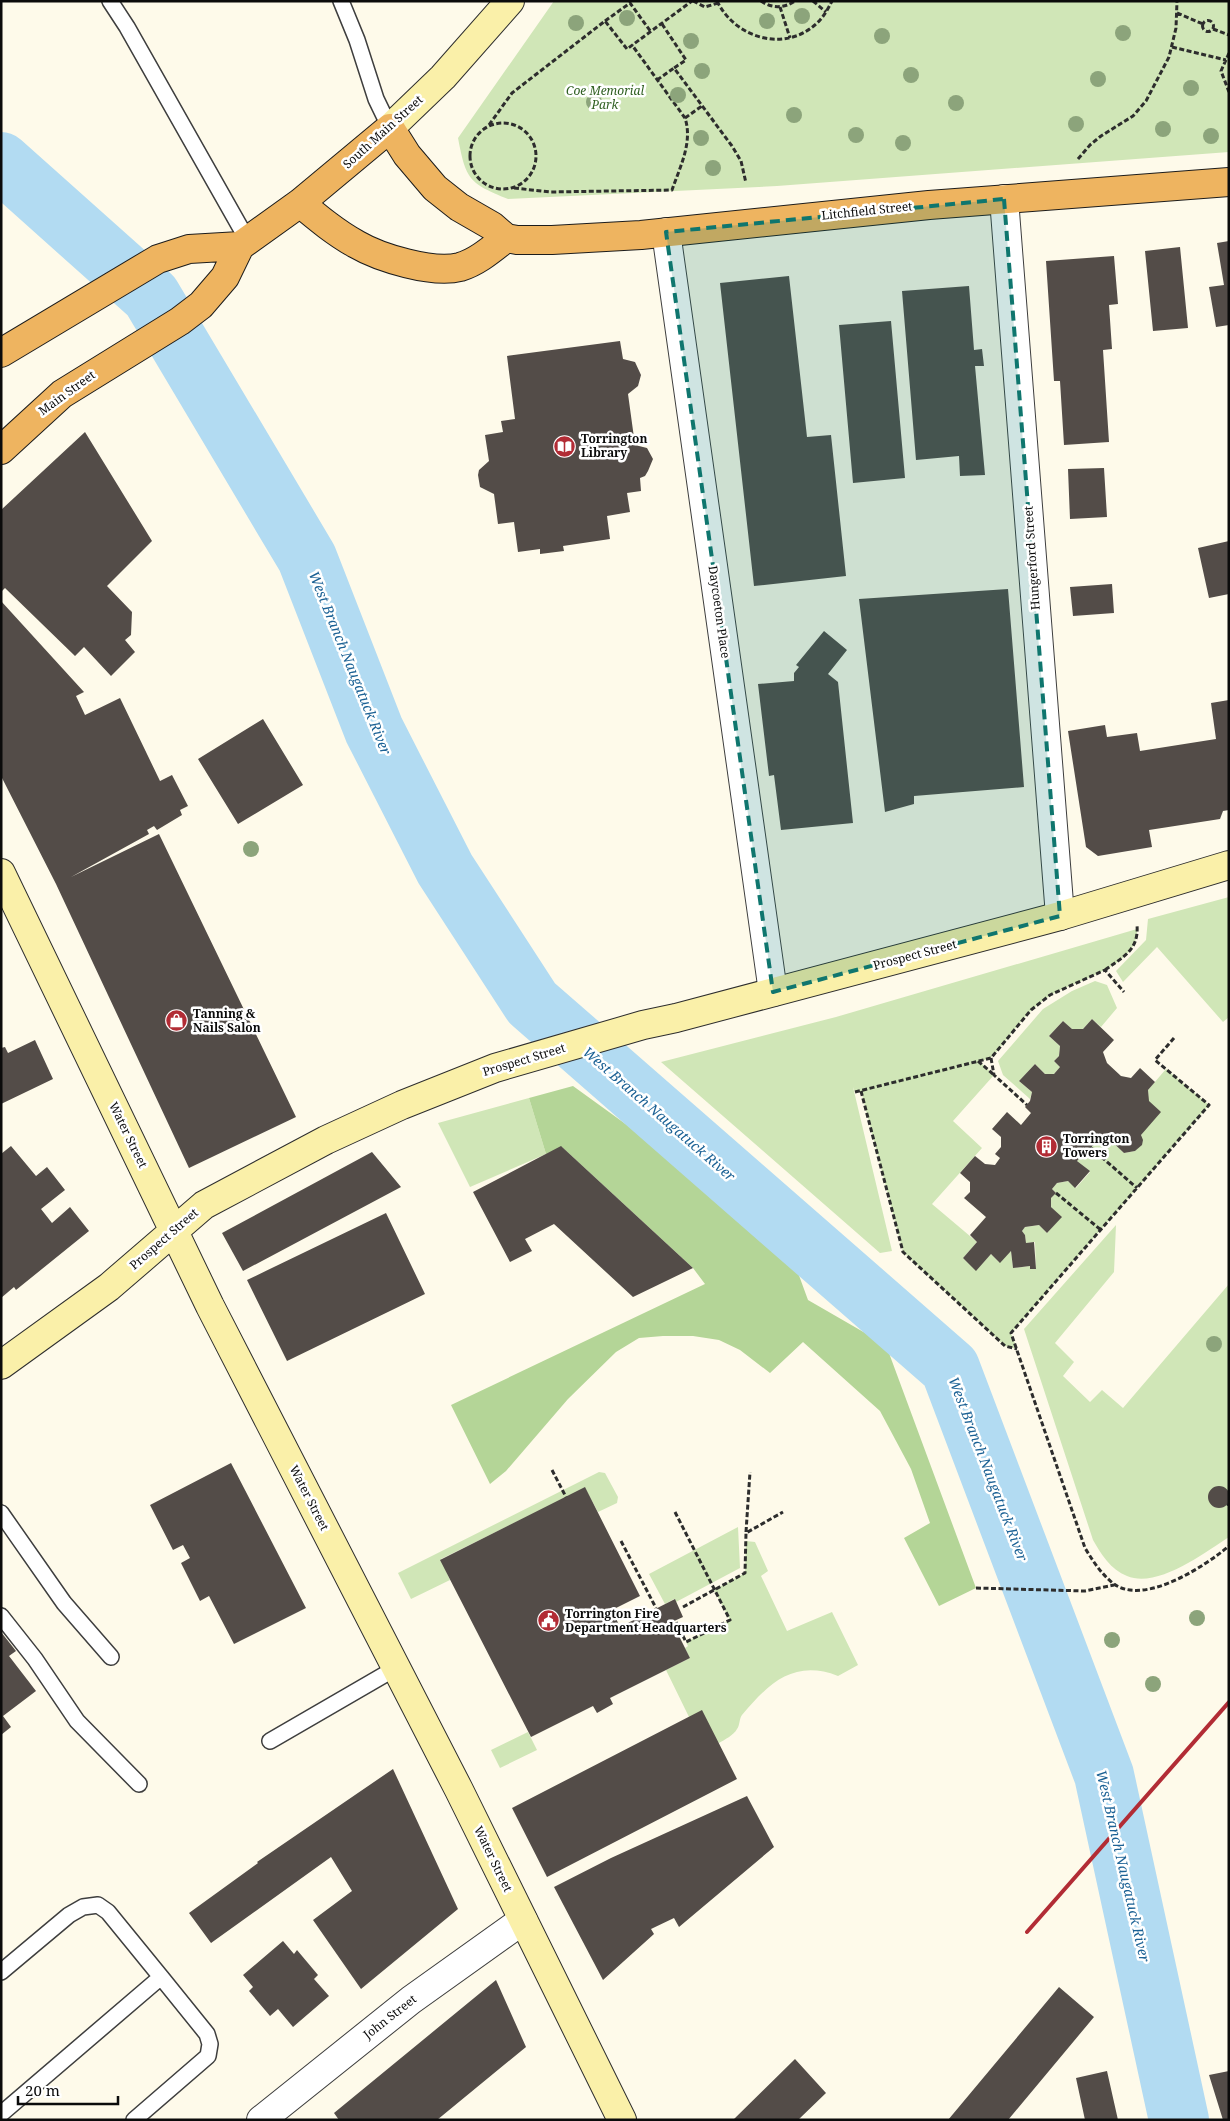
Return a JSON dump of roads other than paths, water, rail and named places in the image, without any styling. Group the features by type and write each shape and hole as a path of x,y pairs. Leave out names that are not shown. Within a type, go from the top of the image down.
{"highway":[{"name":"South Main Street","path":"139,346 194,310 220,284 244,243 300,203 390,128"},
{"path":"300,203 338,233 358,245 401,261 428,268 442,269 461,266 480,257 506,238 492,226 459,207 435,188 408,155 390,128"},
{"name":"Litchfield Street","path":"506,238 552,240 666,232 1004,199 1229,182"},
{"path":"8,349 158,259 189,249 244,243"},
{"name":"Main Street","path":"1,450 54,400 77,383 139,346"}],"main road":[{"name":"South Main Street","path":"390,128 443,77 510,1"},
{"name":"Prospect Street","path":"1,1365 109,1287 204,1205 326,1140 402,1105 495,1068 643,1025 1060,916 1229,866"},
{"name":"Water Street","path":"1,873 210,1306 396,1668 622,2120"}],"street":[{"name":"Hungerford Street","path":"1004,199 1060,916"},
{"name":"Daycoeton Place","path":"666,232 773,992"},
{"name":"John Street","path":"261,2120 411,2000 523,1920"}],"lane":[{"path":"110,1 127,27 244,243"},
{"path":"341,1 357,40 376,99 390,128"},
{"path":"1,1513 64,1602 111,1657"},
{"path":"1,1616 35,1659 77,1721 139,1784"},
{"path":"270,1741 396,1668"},
{"path":"1,1972 69,1915 83,1907 98,1905 108,1912 207,2034 210,2044 208,2056 134,2120"},
{"path":"1,2114 161,1977"}],"waterway":[{"name":"West Branch Naugatuck River","path":"1,162 151,296 307,558 374,730 445,869 532,1003 950,1368 1104,1775 1179,2120"}],"railway":[{"path":"1027,1932 1229,1702"}],"place":[{"name":"Torrington Library","path":"565,446"},
{"name":"Tanning & Nails Salon","path":"177,1021"},
{"name":"Torrington Towers","path":"1047,1146"},
{"name":"Torrington Fire Department Headquarters","path":"549,1621"}],"park label":[{"name":"Coe Memorial Park","path":"605,98"}]}
